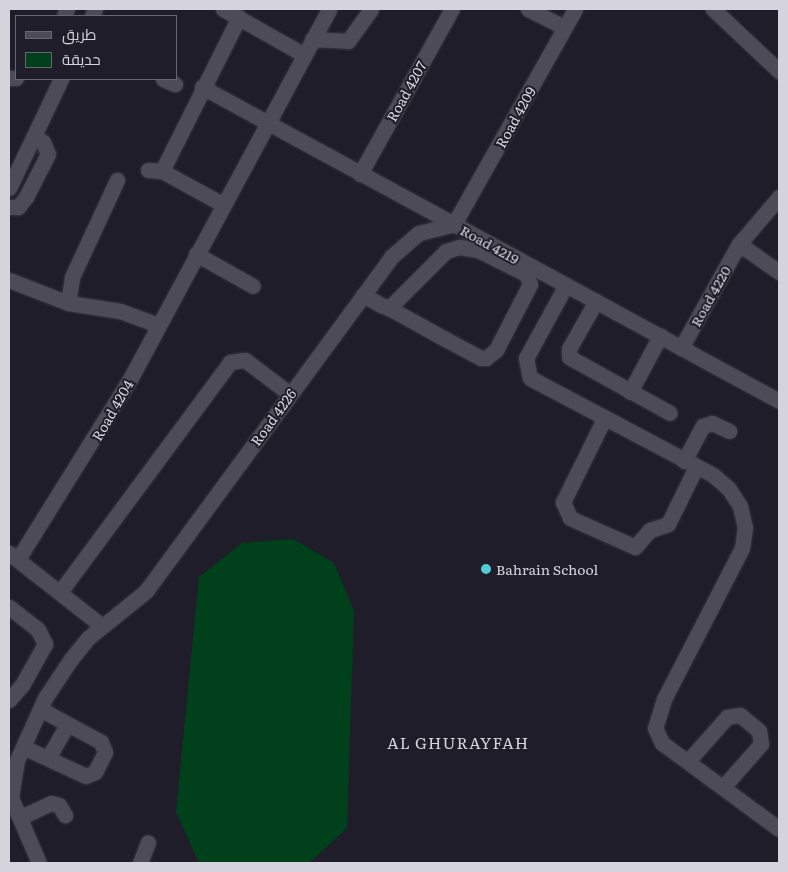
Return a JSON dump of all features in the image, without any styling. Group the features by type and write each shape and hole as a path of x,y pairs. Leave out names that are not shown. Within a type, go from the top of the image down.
{"street":[{"path":"223,9 303,54"},
{"name":"Road 4204","path":"13,556 92,444 329,9"},
{"path":"312,39 348,41 371,9"},
{"name":"Road 4207","path":"360,174 452,9"},
{"path":"528,9 564,27"},
{"name":"Road 4209","path":"454,224 574,9"},
{"path":"713,9 779,71"},
{"path":"222,204 155,171 239,18"},
{"path":"10,182 61,80"},
{"name":"Road 4219","path":"202,87 779,401"},
{"path":"9,207 18,207 26,197 48,154 43,142 34,136"},
{"path":"68,303 72,277 117,180"},
{"name":"Road 4220","path":"681,348 739,244 779,196"},
{"name":"Road 4226","path":"39,863 10,795 13,769 20,743 71,659 102,626 146,591 391,257 409,240 430,229 454,224"},
{"path":"739,244 779,272"},
{"path":"363,295 388,308 486,358 496,350 530,284 526,274 478,250 459,247 446,251 388,308"},
{"path":"196,254 253,286"},
{"path":"9,280 68,303 120,311 158,325"},
{"path":"566,285 526,358 526,369 538,385 721,481 732,493 743,516 742,548 656,717 658,738 779,829"},
{"path":"596,301 569,349 572,360 670,413"},
{"path":"630,392 660,336"},
{"path":"60,592 230,362 245,360 290,394"},
{"path":"604,419 563,502 570,518 635,547 650,530 668,524 706,424 729,431"},
{"path":"13,556 102,626"},
{"path":"9,607 38,630 45,644 22,685 9,700"},
{"path":"20,743 86,776 95,772 105,752 104,745 68,724 42,704 22,685"},
{"path":"688,761 726,717 740,715 759,731 761,744 723,787"},
{"path":"48,758 68,724"},
{"path":"21,817 51,803 60,805 65,815"},
{"path":"140,863 148,842"}],"green space":[{"path":"293,539 334,563 354,611 347,828 309,863 199,863 176,812 199,577 242,543"}],"place":[{"name":"Bahrain School","path":"486,569"}],"district":[{"name":"AL GHURAYFAH","path":"458,742"}]}
